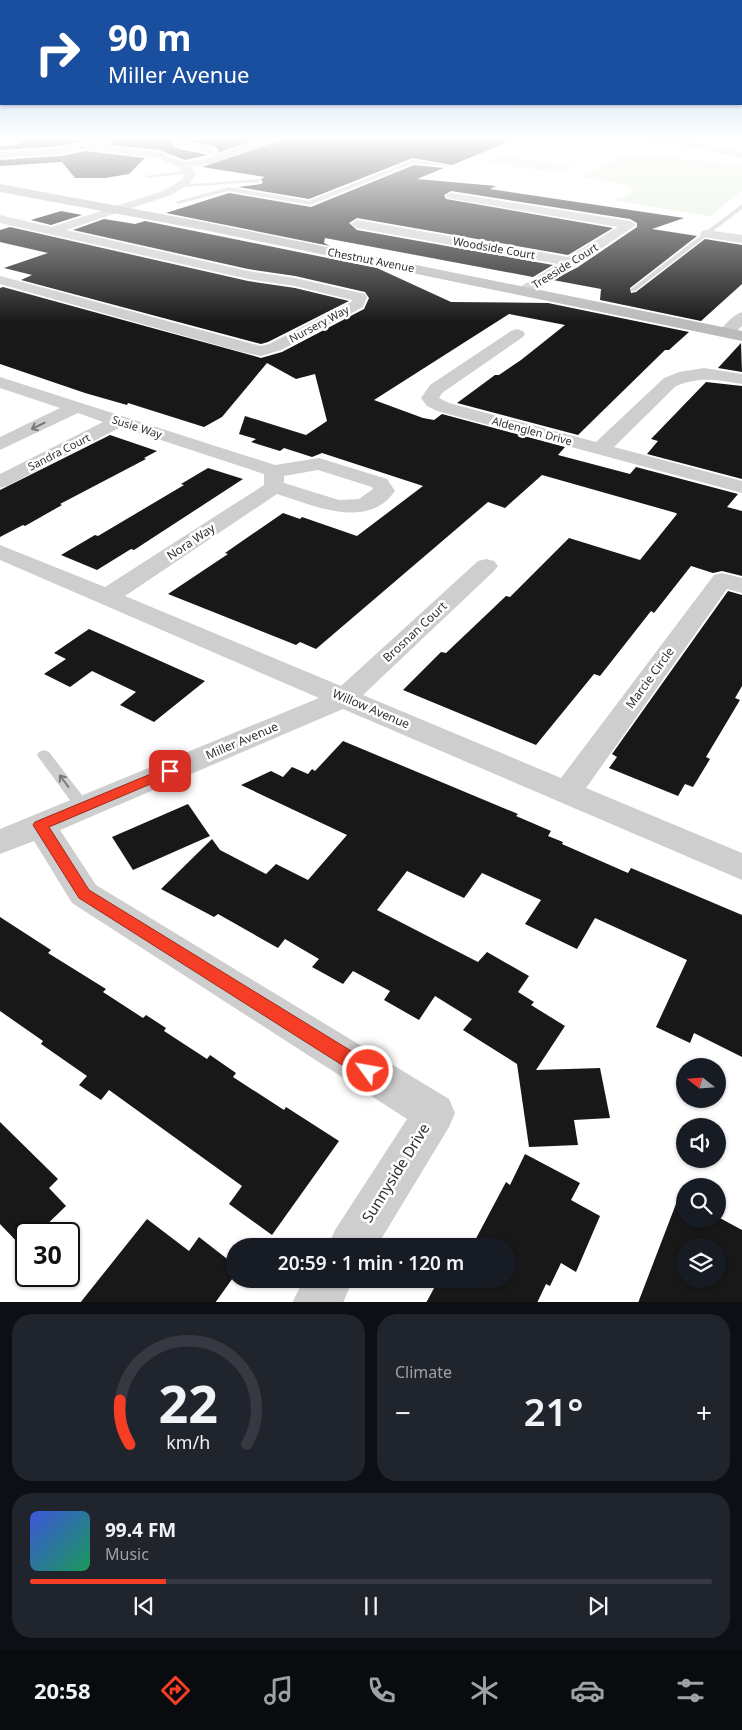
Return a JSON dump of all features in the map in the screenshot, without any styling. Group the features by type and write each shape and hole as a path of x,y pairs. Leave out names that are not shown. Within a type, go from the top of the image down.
{"main road":[{"name":"Chestnut Avenue","path":"61,200 525,290 734,334"}],"street":[{"name":"Nursery Way","path":"54,230 146,200"},
{"name":"Treeside Court","path":"474,200 630,225 525,290"},
{"name":"Nursery Way","path":"0,219 248,275 295,282 360,297 358,304 275,348 261,351 244,348 0,280"},
{"name":"Woodside Court","path":"357,224 572,262"},
{"path":"706,234 742,239"},
{"path":"734,334 742,317"},
{"name":"Aldenglen Drive","path":"516,334 436,389 430,398 433,402 443,407 742,487"},
{"path":"600,449 670,382 685,376 704,373 742,379"},
{"name":"Susie Way","path":"0,382 119,421 274,479"},
{"path":"0,444 76,407"},
{"name":"Sandra Court","path":"0,482 119,421"},
{"name":"Nora Way","path":"108,597 274,479"},
{"name":"Willow Avenue","path":"0,552 742,867"},
{"name":"Brosnan Court","path":"344,698 486,566"},
{"name":"Marcie Circle","path":"566,793 722,580 742,586"},
{"name":"Miller Avenue","path":"0,842 344,698"},
{"name":"Sunnyside Drive","path":"40,825 84,894 434,1112 356,1238"},
{"path":"316,1302 325,1288"}],"lane":[{"path":"178,202 187,200"},
{"path":"291,200 310,203 318,200"},
{"path":"633,290 742,206"},
{"path":"44,755 83,807"}],"green space":[{"path":"612,200 730,200 711,216"}],"building":[{"path":"208,200 269,200 311,207 329,200 450,200 613,228 568,255 357,218 349,223 357,230 553,265 533,277 325,238 324,243 330,246 166,213"},
{"path":"507,200 562,200 684,218 652,229 697,236 630,288 631,293 636,292 705,239 742,245 742,284 701,321 600,300 601,289 553,280 578,267 637,227 637,223 630,219"},
{"path":"61,211 82,215 51,225 31,220"},
{"path":"104,219 135,224 145,221 377,268 451,302 548,303 689,332 669,350 665,350 578,435 457,403 495,375 499,375 521,360 565,325 509,314 374,400 423,418 434,420 442,414 565,447 558,455 630,474 636,467 738,494 727,507 742,511 742,576 722,571 713,573 691,566 654,613 651,611 600,676 594,674 536,745 403,690 441,652 446,653 506,596 510,597 569,538 640,560 676,513 542,475 505,508 488,502 316,649 300,642 296,645 168,594 228,554 225,553 283,513 300,519 302,517 357,536 423,486 322,453 312,457 284,448 280,451 251,442 256,439 239,434 245,416 306,435 327,421 315,374 296,379 267,363 222,417 204,427 128,403 127,405 85,393 0,364 0,288 3,287 261,358 282,352 364,309 369,298 365,292 295,276 248,269 73,230"},
{"path":"10,227 248,281 295,288 349,301 261,344 21,280 32,275 4,268 48,253 0,242 0,230"},
{"path":"741,343 742,372 718,368"},
{"path":"706,382 742,386 742,479 647,454 658,441 651,439"},
{"path":"110,435 157,451 144,458 146,459 60,504 62,505 25,526 23,525 0,537 0,490"},
{"path":"208,468 243,479 134,550 131,549 97,570 61,555 95,535 98,536 184,485 181,484"},
{"path":"728,591 742,595 742,686 735,698 740,700 706,757 710,759 693,787 685,784 678,796 609,768 617,757 612,754"},
{"path":"89,629 205,681 154,722 120,705 136,692 92,671 70,687 44,674 66,659 54,653"},
{"path":"343,741 518,814 516,816 551,831 548,836 563,842 562,844 628,873 631,868 742,915 742,1057 694,1033 690,1043 656,1027 687,960 595,918 577,949 525,924 541,900 482,873 464,898 407,871 377,910 478,962 487,952 529,976 518,992 534,1002 531,1005 565,1026 536,1070 600,1068 610,1118 574,1120 578,1145 529,1147 517,1064 463,1030 472,1019 435,996 419,1020 384,1000 390,991 353,971 343,984 312,967 319,959 285,939 278,948 218,914 214,917 161,889 212,839 220,850 266,874 276,864 308,880 347,835 241,785 271,771 283,777 292,767 308,774 312,769 315,771"},
{"path":"188,804 210,836 133,870 112,837"},
{"path":"0,917 51,950 48,953 106,989 103,992 143,1018 146,1015 166,1028 164,1031 207,1059 210,1055 236,1073 233,1077 284,1110 286,1107 339,1141 272,1235 229,1204 242,1186 109,1090 101,1100 79,1085 87,1076 41,1044 43,1041 0,1011"},
{"path":"0,1122 58,1179 49,1188 66,1206 49,1222 15,1222 15,1240 0,1224"},
{"path":"525,1154 580,1183 571,1200 600,1216 576,1272 561,1263 550,1286 546,1284 537,1302 427,1302 434,1288 516,1288 516,1238 476,1238 506,1182 510,1185"},
{"path":"676,1204 676,1228 726,1228 726,1221 742,1230 742,1302 638,1302"},
{"path":"147,1219 189,1251 199,1237 226,1258 226,1288 216,1302 81,1302"}],"route":[{"path":"170,771 40,825 84,894 368,1071"}]}
